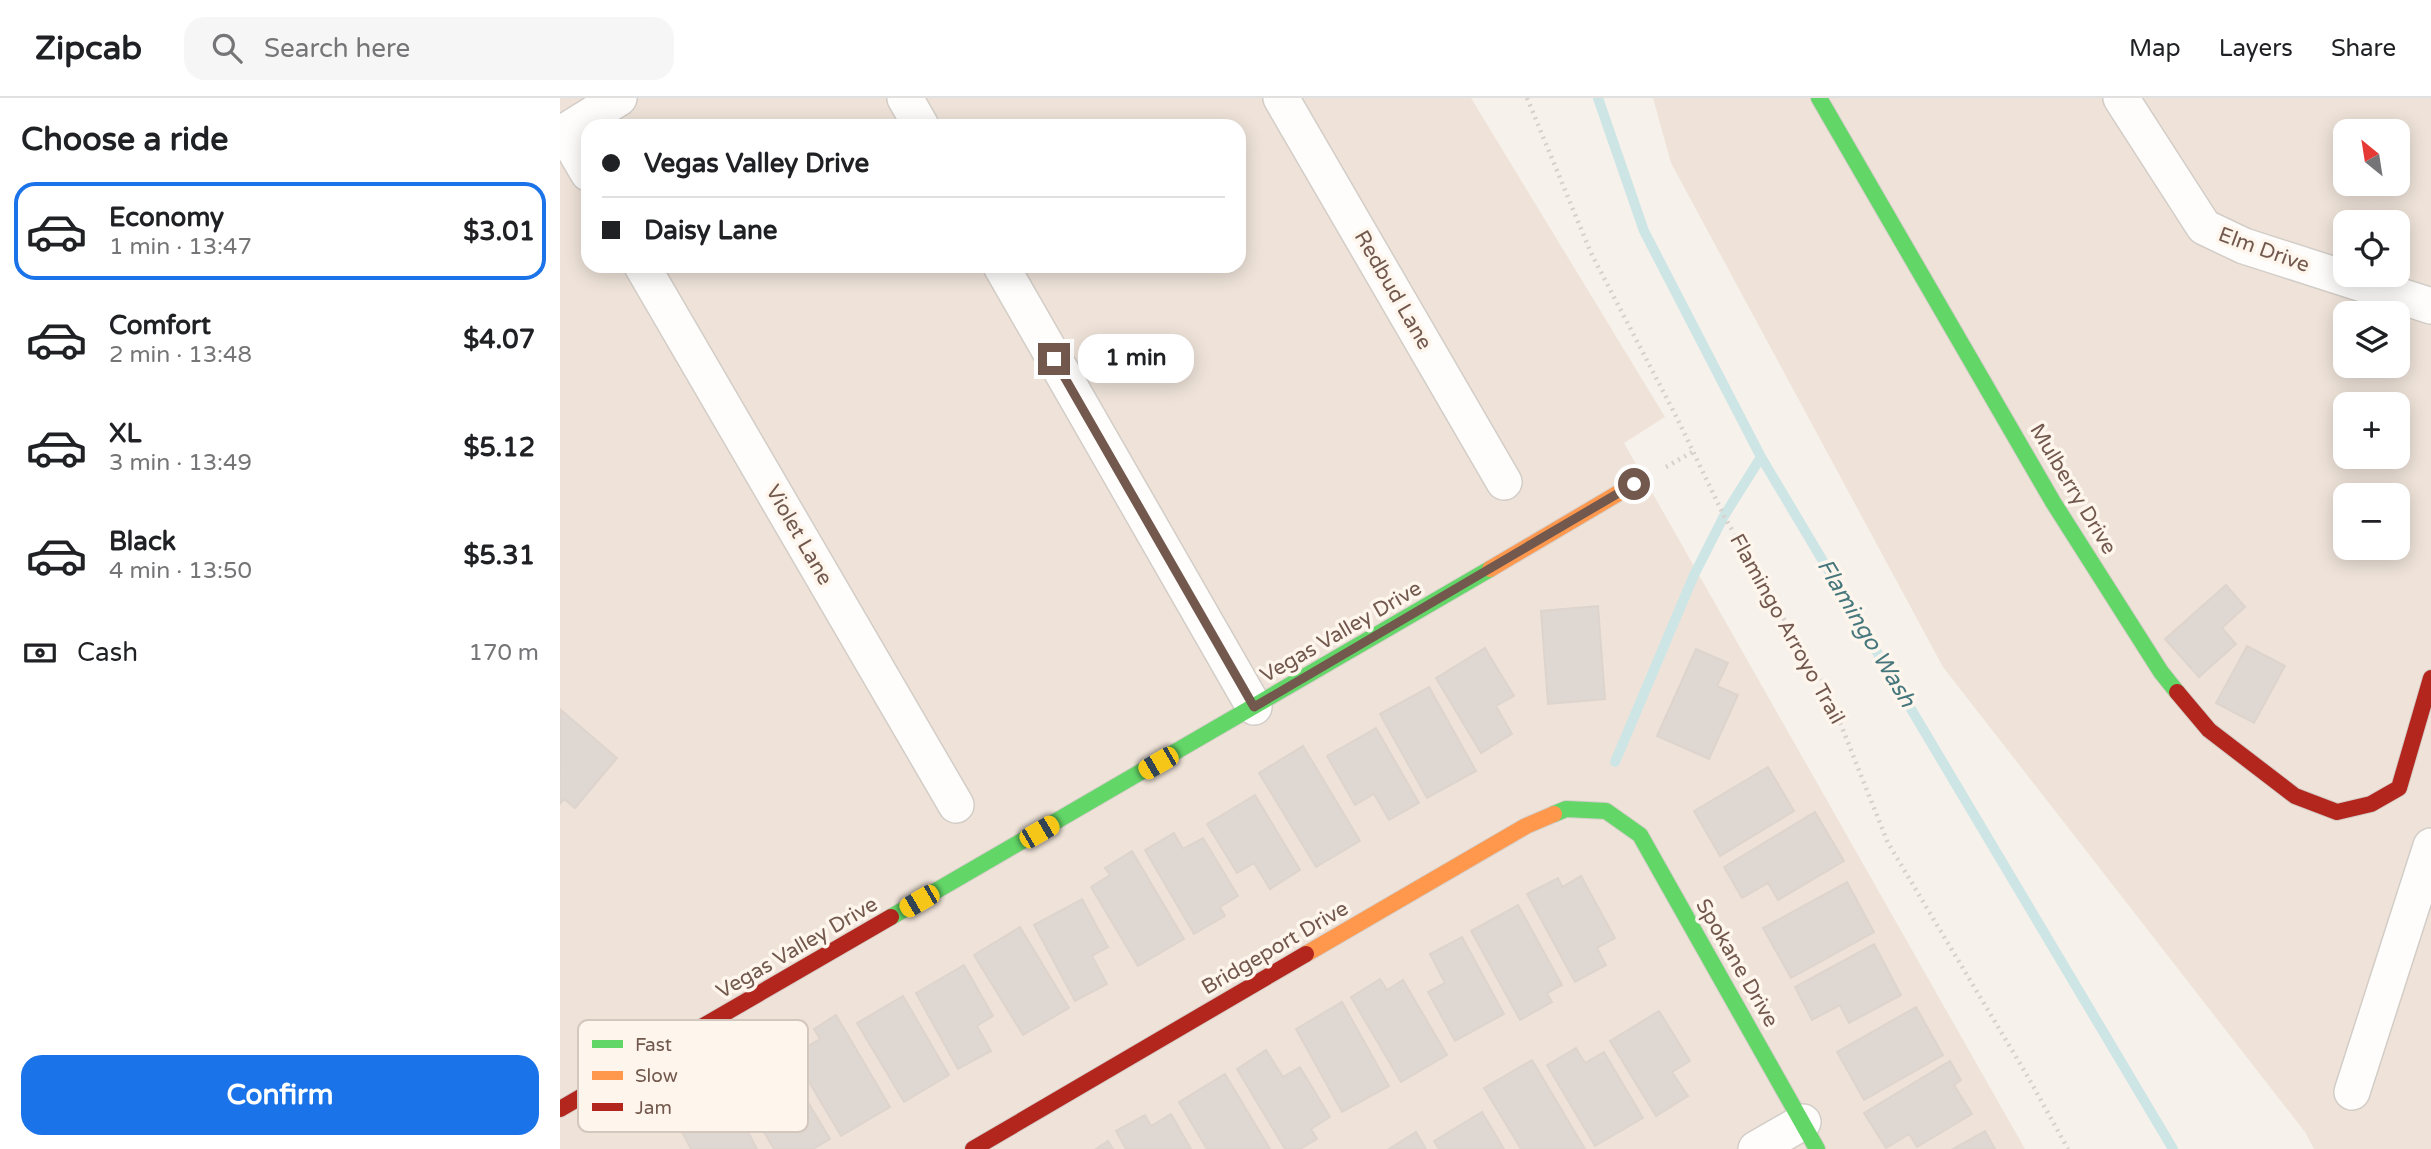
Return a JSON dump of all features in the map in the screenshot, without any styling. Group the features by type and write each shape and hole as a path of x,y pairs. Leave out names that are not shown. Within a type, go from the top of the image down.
{"street":[{"path":"585,119 619,98"},
{"path":"905,98 917,119"},
{"name":"Redbud Lane","path":"1281,98 1504,482"},
{"name":"Mulberry Drive","path":"1819,98 2053,502 2161,672 2209,730 2295,796 2337,812 2371,804 2399,788 2431,678"},
{"name":"Elm Drive","path":"2121,98 2204,227 2244,246 2431,306"},
{"path":"581,121 564,132 581,161"},
{"name":"Violet Lane","path":"646,273 956,805"},
{"path":"1005,273 1254,707"},
{"name":"Vegas Valley Drive","path":"714,1020 1634,484"},
{"name":"Bridgeport Drive","path":"973,1149 1526,826 1566,809 1606,811"},
{"name":"Spokane Drive","path":"1606,811 1640,835 1810,1135"},
{"path":"2352,1092 2431,846"},
{"name":"Vegas Valley Drive","path":"560,1109 578,1099"},
{"path":"1756,1149 1810,1135"}],"path":[{"name":"Flamingo Arroyo Trail","path":"1527,98 1591,253 1677,418 1724,516 1831,700 1888,843 2028,1077 2067,1149"}],"shaded area":[{"path":"560,98 1471,98 1665,417 1624,443 2025,1149 560,1149"},
{"path":"1653,98 2431,98 2431,1149 2314,1149 2305,1132 1943,667 1671,163"}],"building":[{"path":"2226,585 2245,607 2222,628 2236,644 2199,677 2165,639"},
{"path":"1598,606 1605,699 1548,704 1541,611"},
{"path":"2247,646 2285,666 2254,723 2216,703"},
{"path":"1485,648 1514,696 1496,706 1512,734 1481,753 1436,678"},
{"path":"1696,649 1728,663 1717,686 1738,695 1709,759 1657,736"},
{"path":"1429,687 1476,771 1427,798 1380,714"},
{"path":"561,710 617,758 575,808 564,799 560,804"},
{"path":"1376,728 1419,803 1389,820 1374,794 1355,805 1327,756"},
{"path":"1303,746 1360,841 1316,867 1259,773"},
{"path":"1768,767 1794,811 1720,856 1694,811"},
{"path":"1255,795 1300,870 1270,889 1254,863 1237,873 1207,824"},
{"path":"1815,812 1844,861 1778,900 1768,883 1742,898 1724,867"},
{"path":"1174,833 1183,849 1203,838 1238,896 1220,907 1225,916 1194,934 1145,850"},
{"path":"1132,851 1184,939 1138,966 1091,887 1110,875 1105,868"},
{"path":"1581,876 1615,938 1597,948 1606,965 1575,982 1527,894 1558,878 1562,887"},
{"path":"1847,882 1874,932 1791,978 1763,928"},
{"path":"1082,899 1108,947 1092,956 1107,984 1075,1001 1034,925"},
{"path":"1518,905 1562,985 1547,993 1552,1002 1520,1020 1471,931"},
{"path":"1020,927 1069,1008 1023,1035 974,955"},
{"path":"1462,937 1504,1014 1455,1041 1428,992 1445,983 1430,954"},
{"path":"1874,944 1901,995 1849,1023 1840,1005 1812,1020 1795,987"},
{"path":"964,965 993,1016 977,1026 991,1051 958,1069 916,993"},
{"path":"1380,979 1387,990 1403,980 1447,1055 1401,1082 1351,997"},
{"path":"903,996 949,1075 904,1102 857,1023"},
{"path":"1342,1002 1389,1086 1342,1112 1296,1029"},
{"path":"1916,1007 1943,1055 1864,1100 1837,1052"},
{"path":"1659,1011 1690,1061 1672,1072 1688,1096 1656,1116 1610,1041"},
{"path":"836,1015 890,1107 841,1136 808,1080 808,1046 820,1039 814,1029"},
{"path":"1576,1048 1585,1063 1604,1052 1643,1118 1595,1146 1547,1065"},
{"path":"1266,1050 1283,1077 1300,1067 1330,1117 1311,1129 1317,1139 1300,1149 1285,1149 1237,1069"},
{"path":"1532,1060 1585,1149 1521,1149 1484,1088"},
{"path":"1950,1061 1961,1080 1954,1085 1972,1114 1917,1147 1909,1134 1886,1148 1864,1113"},
{"path":"1225,1074 1270,1149 1207,1149 1179,1102"},
{"path":"808,1102 830,1139 813,1149 774,1149 764,1132 808,1132"},
{"path":"1482,1112 1504,1149 1439,1149 1434,1141"},
{"path":"1171,1114 1191,1149 1126,1149 1116,1131 1145,1115 1151,1126"},
{"path":"1985,1131 1995,1149 1953,1149"},
{"path":"682,1132 748,1132 757,1149 691,1149"},
{"path":"1416,1132 1426,1149 1389,1149"},
{"path":"1108,1141 1113,1149 1096,1149"}],"waterway":[{"name":"Flamingo Wash","path":"1598,98 1644,231 1761,457 2173,1149"},
{"path":"1615,762 1694,575 1724,516 1761,457"}],"traffic: fast":[{"path":"1819,98 2053,502 2161,672 2177,692"},
{"path":"891,917 1490,569"},
{"path":"1554,814 1566,809 1606,811 1640,835 1817,1149"}],"traffic: slow":[{"path":"1490,569 1634,484"},
{"path":"1306,954 1526,826 1554,814"}],"traffic: jam":[{"path":"2177,692 2209,730 2295,796 2337,812 2371,804 2399,788 2431,678"},
{"path":"713,1020 891,917"},
{"path":"973,1149 1306,954"},
{"path":"560,1109 578,1099"}],"route":[{"path":"1054,359 1254,707 1634,484"}]}
